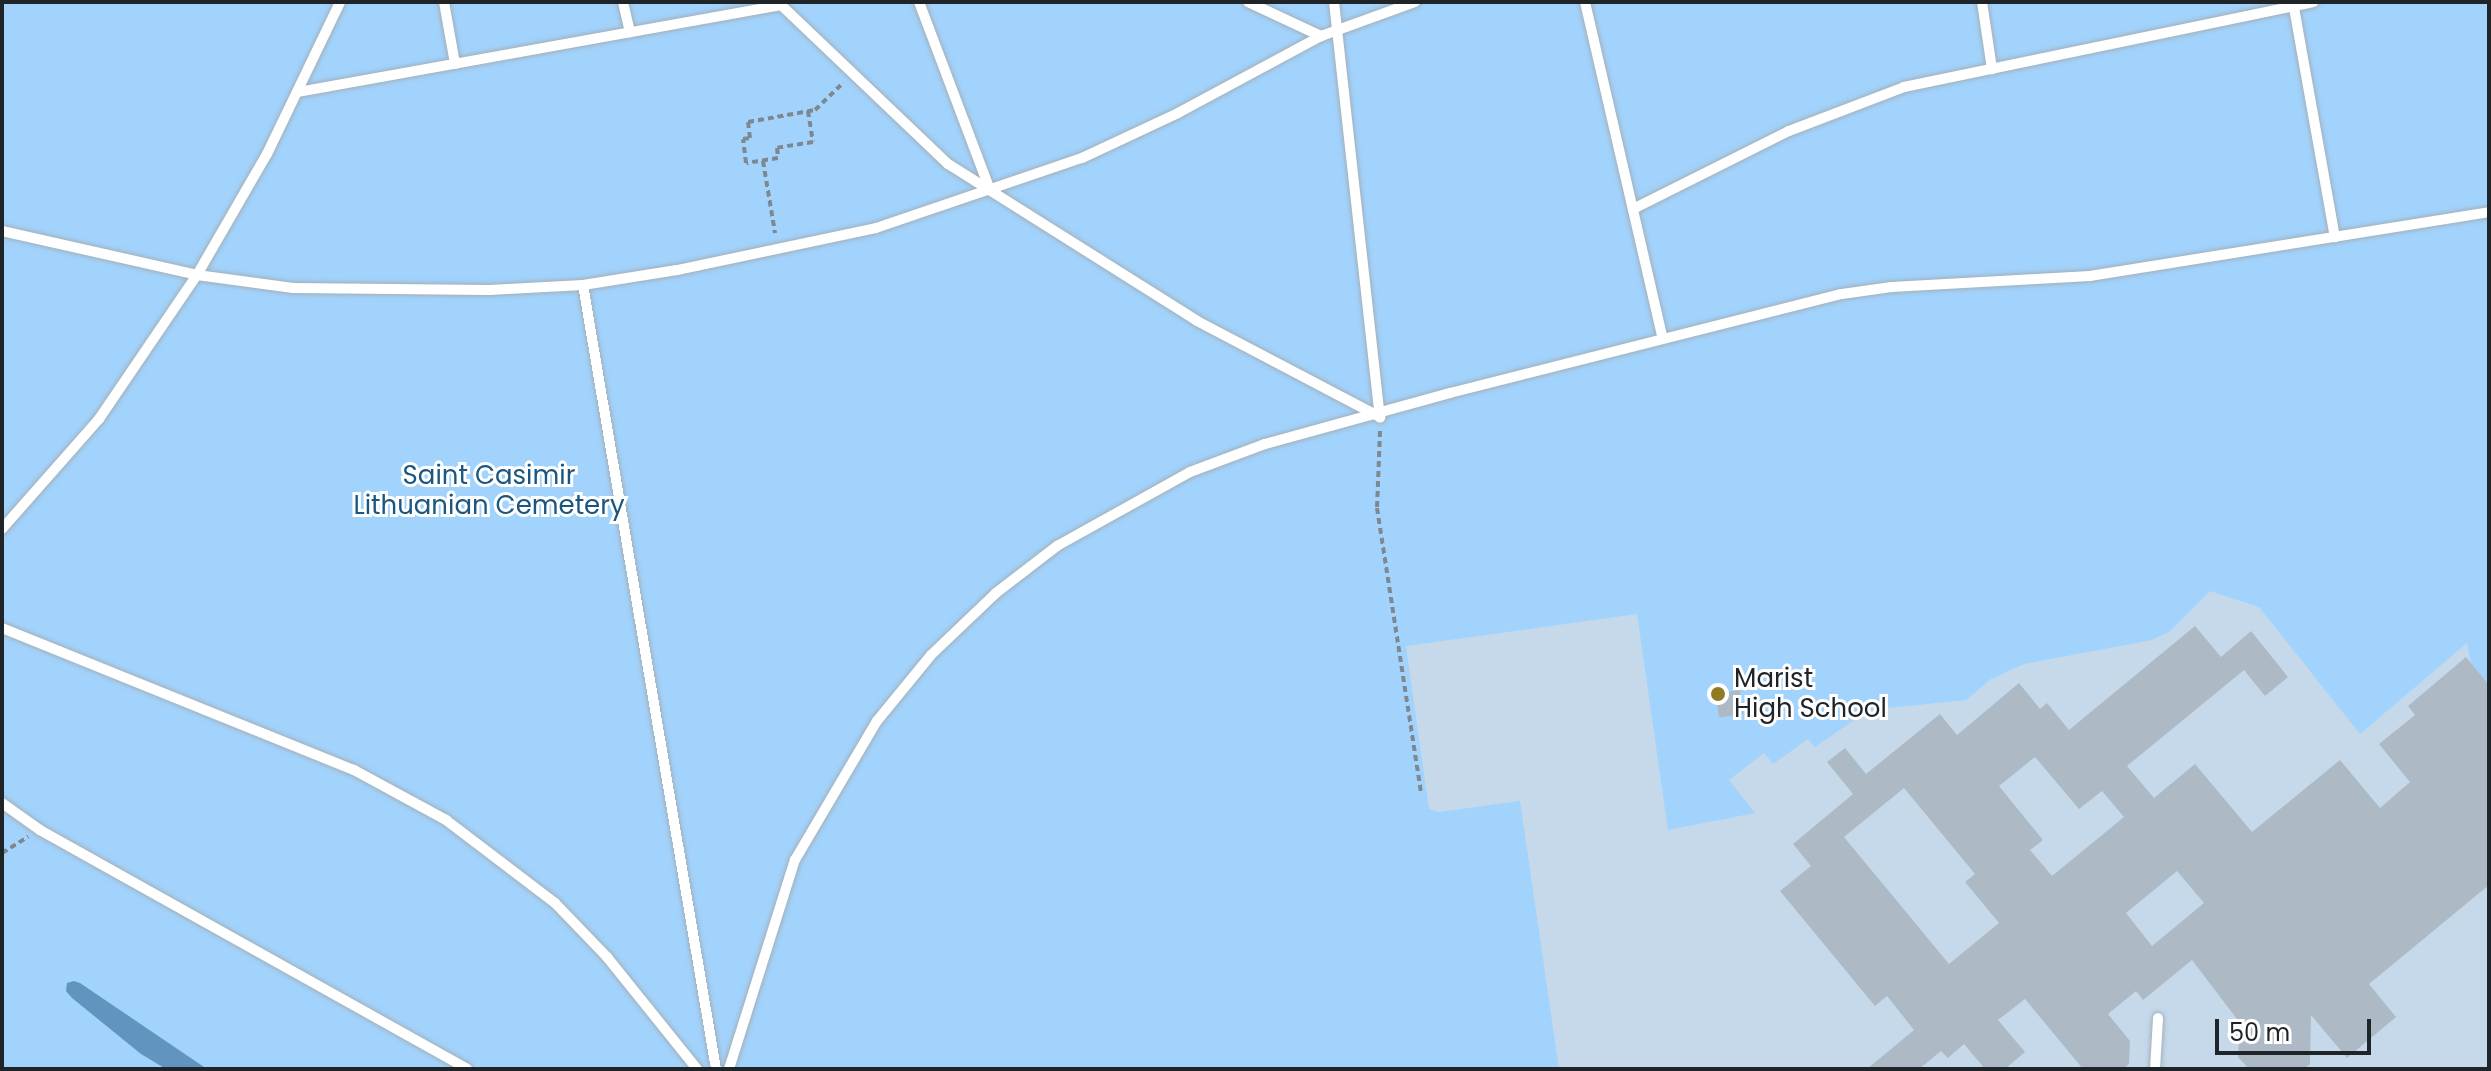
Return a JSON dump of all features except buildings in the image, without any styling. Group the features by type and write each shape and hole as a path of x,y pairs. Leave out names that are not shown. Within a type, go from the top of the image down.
{"lane":[{"path":"2,529 99,419 197,275 298,92 340,2"},
{"path":"444,2 455,64"},
{"path":"623,2 630,32"},
{"path":"919,2 990,190"},
{"path":"1248,2 1321,36"},
{"path":"1334,2 1380,417"},
{"path":"2,231 197,275 293,288 390,291 583,285 779,252 876,228 990,190 1082,158 1164,120 1321,36 1415,2"},
{"path":"1585,2 1662,336"},
{"path":"1982,2 1992,69"},
{"path":"1633,209 1845,107 1904,87 2313,2"},
{"path":"298,92 779,3 948,164 1197,321 1380,417"},
{"path":"2294,4 2335,237"},
{"path":"729,1069 795,860 877,721 931,655 996,593 1119,507 1190,472 1265,444 1380,417 1662,336 1880,289 2090,276 2489,212"},
{"path":"583,285 716,1069"},
{"path":"2,628 354,770 446,820 555,903 607,957 697,1069"},
{"path":"2,803 40,830 467,1069"},
{"path":"2155,1069 2158,1018"}],"path":[{"path":"808,111 813,142 777,148 778,158 746,163 743,139 750,138 748,122 808,111 851,74"},
{"path":"763,161 779,252"},
{"path":"1380,417 1377,508 1421,793"},
{"path":"2,853 40,830"}],"shaded area":[{"name":"Marist High School","path":"2489,325 2489,1069 764,1069 879,783"},
{"path":"74,981 207,1069 166,1069 141,1054 72,998 66,991 67,983"}],"green space":[{"name":"Saint Casimir Lithuanian Cemetery","path":"2,2 2489,2 2489,685 2471,663 2467,643 2360,734 2259,607 2210,591 2169,632 2152,640 2024,664 1991,679 1966,700 1869,710 1815,747 1808,739 1773,764 1764,753 1729,780 1755,813 1668,830 1637,614 1406,646 1429,809 1439,812 1520,801 1559,1069 2,1069"}],"place":[{"name":"Marist High School","path":"1718,694"}]}
